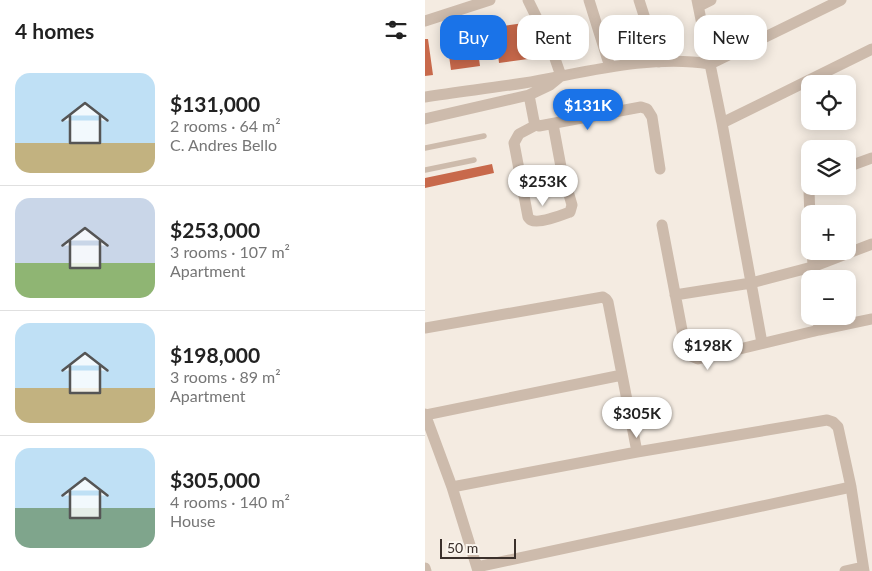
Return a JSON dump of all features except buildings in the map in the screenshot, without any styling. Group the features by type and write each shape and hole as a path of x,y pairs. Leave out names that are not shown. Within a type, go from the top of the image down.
{"street":[{"path":"425,21 490,0"},
{"path":"528,0 551,47 561,76"},
{"path":"589,0 610,67"},
{"path":"639,0 659,62"},
{"path":"711,0 698,3 762,343"},
{"path":"425,97 523,83 610,67 659,62 710,64 841,0"},
{"path":"722,123 872,49"},
{"path":"425,120 529,95 550,86 561,76"},
{"path":"529,95 536,125"},
{"path":"553,124 561,167 572,205 570,212 537,222 532,221 528,217 514,143 519,134 536,125 553,124 641,108 647,109 652,117 660,169"},
{"path":"856,164 872,158"},
{"path":"662,224 686,351 691,356 698,359 872,319"},
{"path":"675,295 751,283 812,267 872,244"},
{"path":"812,260 812,270"},
{"path":"425,328 603,297 608,302 637,452"},
{"path":"818,325 819,330"},
{"path":"622,375 425,414 452,487 477,569 851,487"},
{"path":"452,487 637,452 827,420 833,422 838,427 851,487 864,569 845,571"}],"lane":[{"path":"425,148 484,136"},
{"path":"425,170 474,160"}]}
